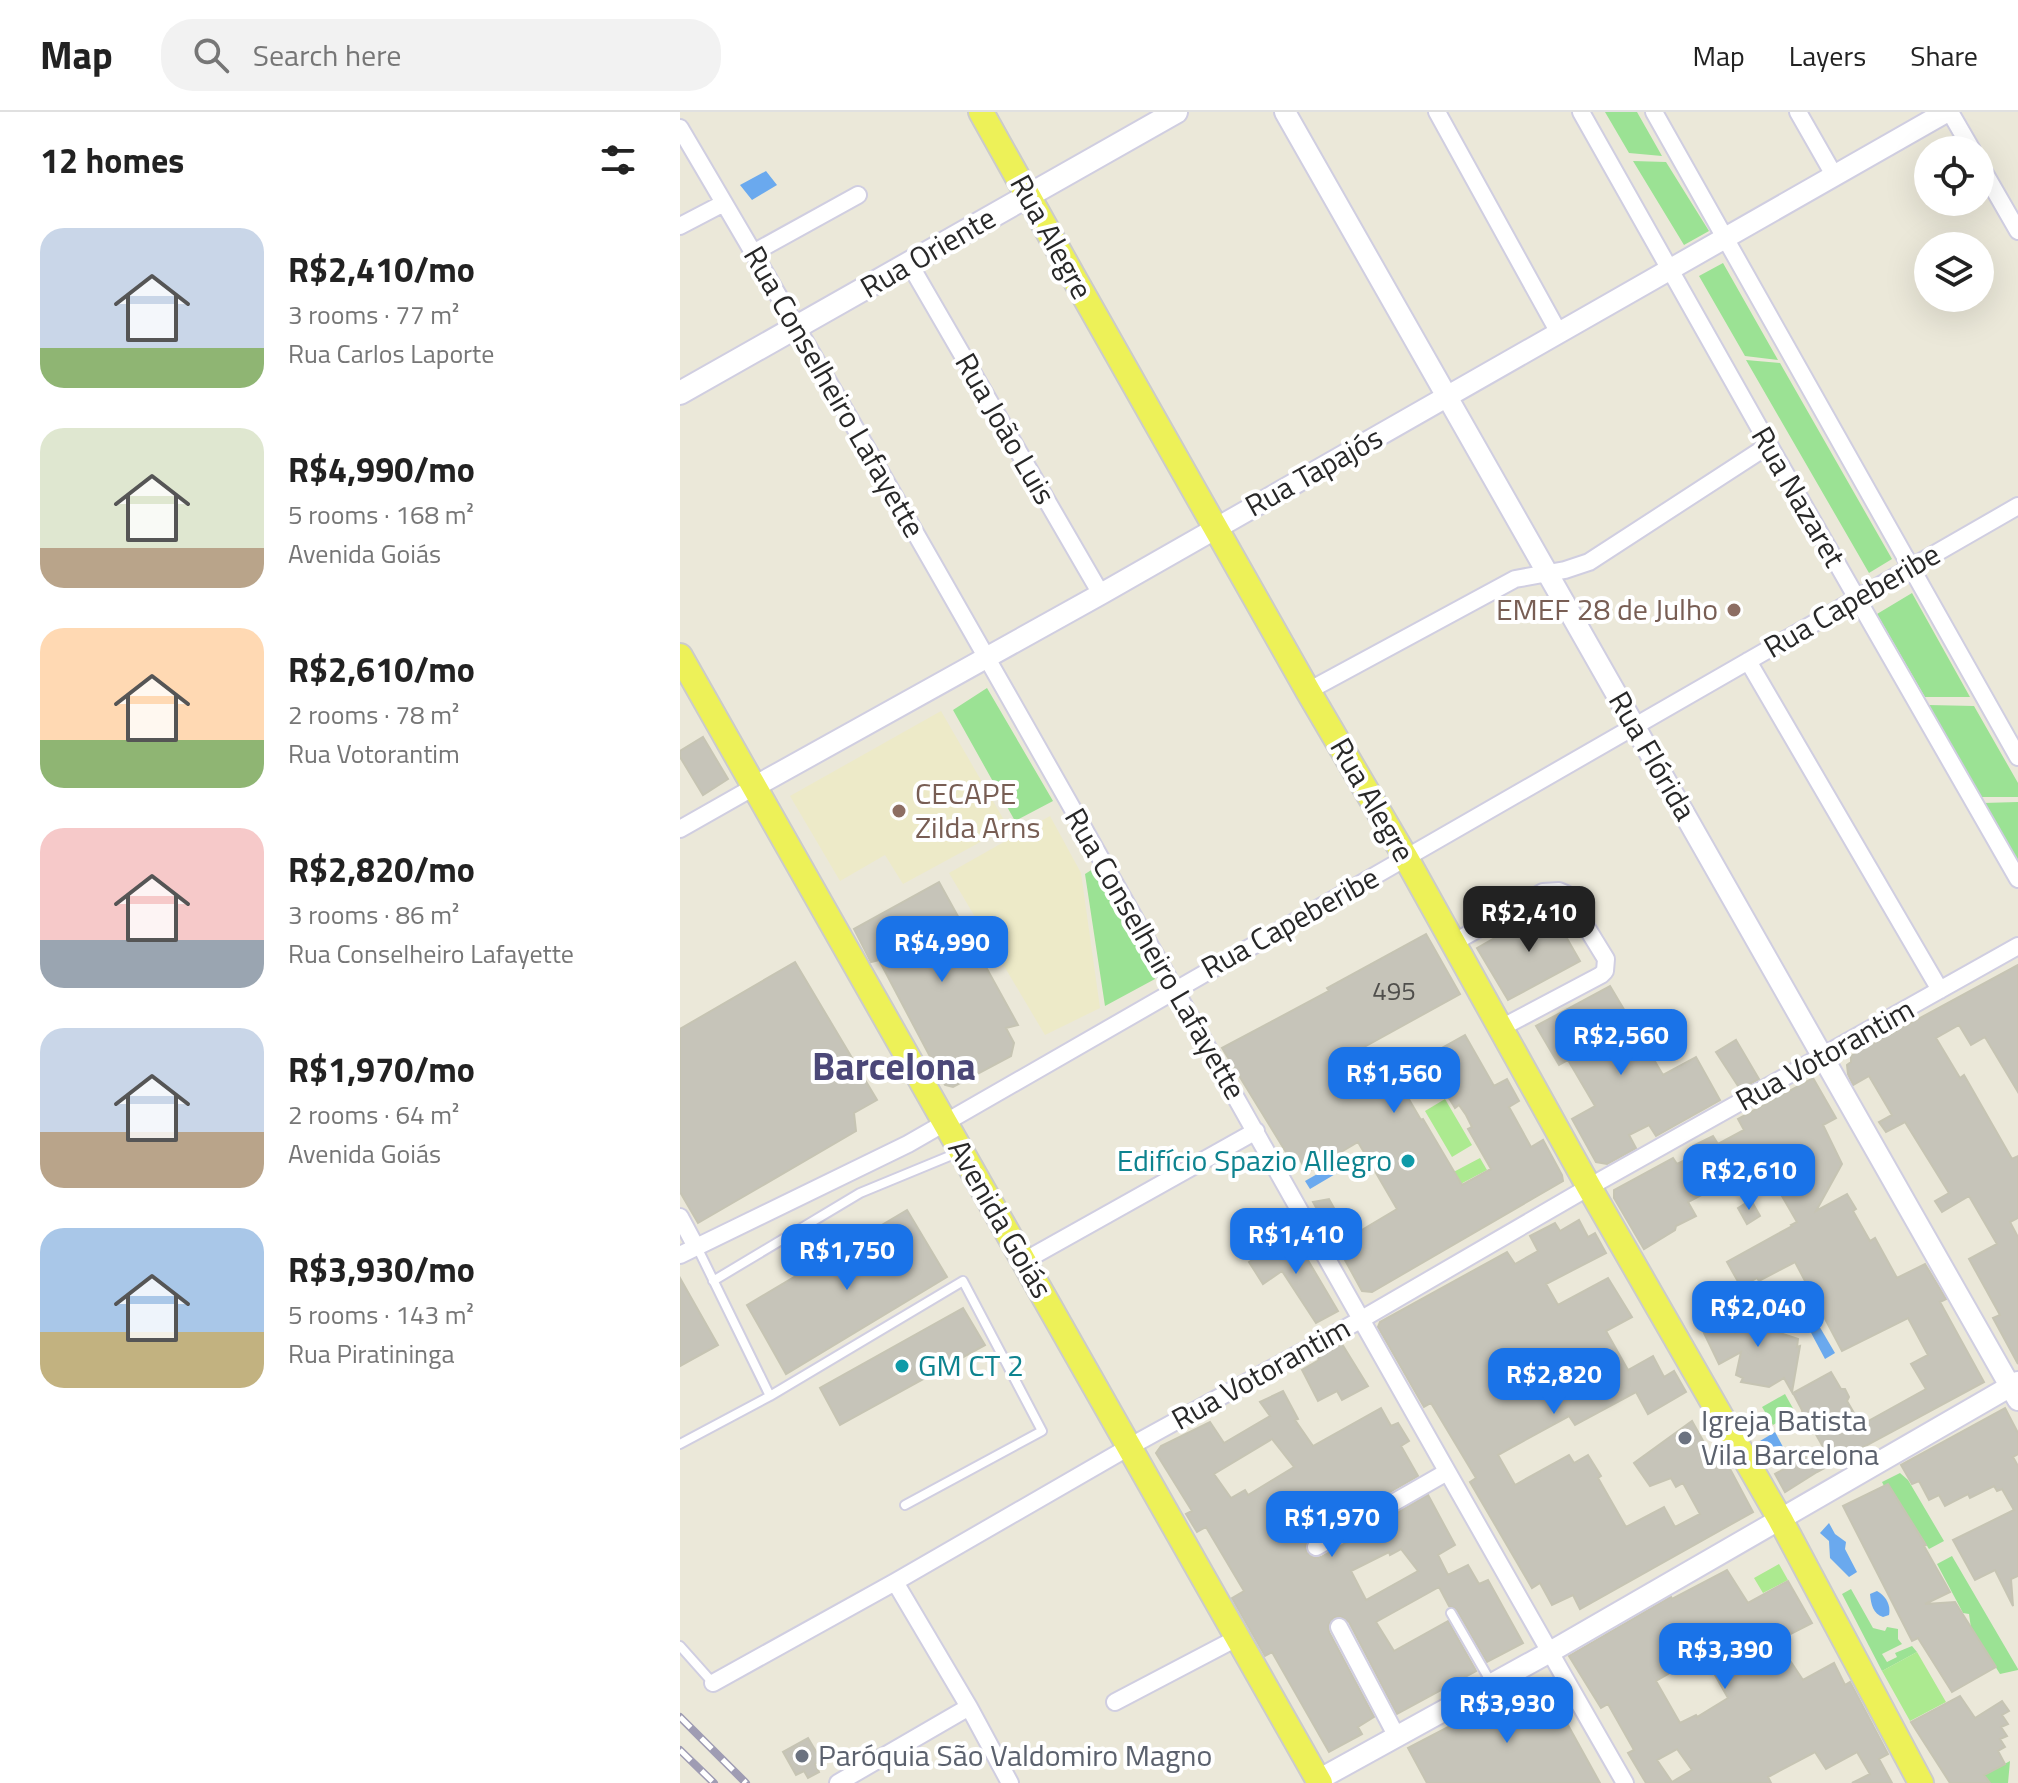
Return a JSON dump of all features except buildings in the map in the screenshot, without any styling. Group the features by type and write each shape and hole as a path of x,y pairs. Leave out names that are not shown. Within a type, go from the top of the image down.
{"main road":[{"name":"Rua Alegre","path":"981,112 1780,1519 1921,1783"},
{"name":"Rua Oriente","path":"680,393 1176,112"},
{"name":"Avenida Goiás","path":"680,656 1317,1782"}],"street":[{"name":"Rua Flórida","path":"1285,112 1822,1057 2015,1390"},
{"path":"1437,112 1559,333"},
{"name":"Rua Nazaret","path":"1581,112 2018,879"},
{"name":"Rua Nazaret","path":"1654,112 2018,757"},
{"path":"1798,112 1834,175"},
{"name":"Rua Tapajós","path":"680,829 1101,594 1948,112"},
{"path":"1948,112 1963,136"},
{"name":"Rua Conselheiro Lafayette","path":"680,128 988,656 1625,1783"},
{"path":"1994,189 2018,231"},
{"path":"753,253 858,195"},
{"path":"680,226 724,203"},
{"name":"Rua João Luis","path":"909,263 1101,594"},
{"path":"1308,691 1515,579 1589,562 1769,445"},
{"name":"Rua Capeberibe","path":"680,1255 908,1144 2018,506"},
{"path":"1748,661 1940,990"},
{"path":"1453,943 1543,892 1559,891 1566,894 1606,959 1605,971 1601,975 1501,1028"},
{"name":"Rua Votorantim","path":"713,1683 2018,946"},
{"path":"1024,1261 1256,1131"},
{"path":"680,1217 696,1247"},
{"path":"1317,1782 1780,1519 2015,1390"},
{"path":"1316,1547 1447,1472"},
{"path":"895,1582 1010,1783"},
{"path":"1339,1627 1397,1737"},
{"path":"1115,1702 1237,1638"},
{"path":"838,1783 969,1707"}],"lane":[{"path":"713,1281 860,1193 961,1151"},
{"path":"696,1247 770,1396"},
{"path":"680,1444 770,1396 963,1281 1042,1431 905,1505"},
{"path":"1451,1613 1492,1684"},
{"path":"680,1646 713,1683"}],"shaded area":[{"name":"CECAPE Zilda Arns","path":"941,711 1008,827 903,884 885,855 840,881 790,796"},
{"path":"1050,816 1081,873 1100,1008 1045,1035 949,873"}],"green space":[{"path":"1605,112 1637,112 1662,156 1629,153"},
{"path":"1633,161 1666,162 1709,231 1684,245"},
{"path":"1723,263 1778,360 1745,356 1699,276"},
{"path":"1746,360 1780,363 1892,559 1869,573"},
{"path":"1912,593 1970,697 1925,697 1877,614"},
{"path":"987,688 1053,801 1015,821 953,710"},
{"path":"1929,705 1974,706 2018,783 2018,797 1981,797"},
{"path":"2018,802 2018,866 1983,803"},
{"path":"1093,869 1155,979 1105,1006 1085,874"},
{"path":"1445,1099 1472,1145 1452,1157 1425,1111"},
{"path":"1480,1158 1487,1170 1451,1189 1444,1177"},
{"path":"1785,1394 1795,1412 1773,1425 1762,1407"},
{"path":"1900,1473 1908,1480 1944,1541 1929,1549 1888,1484 1884,1486 1882,1482"},
{"path":"1952,1556 2018,1670 2000,1674 1971,1628 1969,1614 1963,1613 1937,1564"},
{"path":"1779,1564 1788,1580 1763,1593 1754,1578"},
{"path":"1851,1589 1873,1628 1885,1631 1887,1627 1898,1629 1898,1639 1902,1644 1882,1654 1887,1662 1897,1657 1895,1653 1912,1646 1917,1652 1882,1671 1842,1594"},
{"path":"1917,1652 1946,1702 1910,1721 1882,1671"},
{"path":"2010,1761 2008,1783 1989,1783 1984,1775"}],"water":[{"path":"766,171 777,185 752,200 740,185"},
{"path":"1354,1153 1359,1160 1310,1189 1305,1181"},
{"path":"1818,1324 1835,1353 1825,1359 1809,1329"},
{"path":"1775,1432 1790,1460 1775,1468 1760,1441"},
{"path":"1829,1523 1835,1534 1846,1542 1845,1549 1857,1572 1849,1577 1830,1558 1829,1541 1820,1533"},
{"path":"1877,1591 1887,1601 1889,1615 1880,1616 1873,1608 1870,1594"}],"railway":[{"path":"680,1717 746,1783"},
{"path":"680,1750 714,1783"}],"place":[{"name":"EMEF 28 de Julho","path":"1734,610"},
{"name":"CECAPE Zilda Arns","path":"899,811"},
{"name":"Edifício Spazio Allegro","path":"1408,1161"},
{"name":"GM CT 2","path":"902,1366"},
{"name":"Igreja Batista Vila Barcelona","path":"1685,1438"},
{"name":"Paróquia São Valdomiro Magno","path":"802,1756"}],"district":[{"name":"Barcelona","path":"894,1067"}]}
